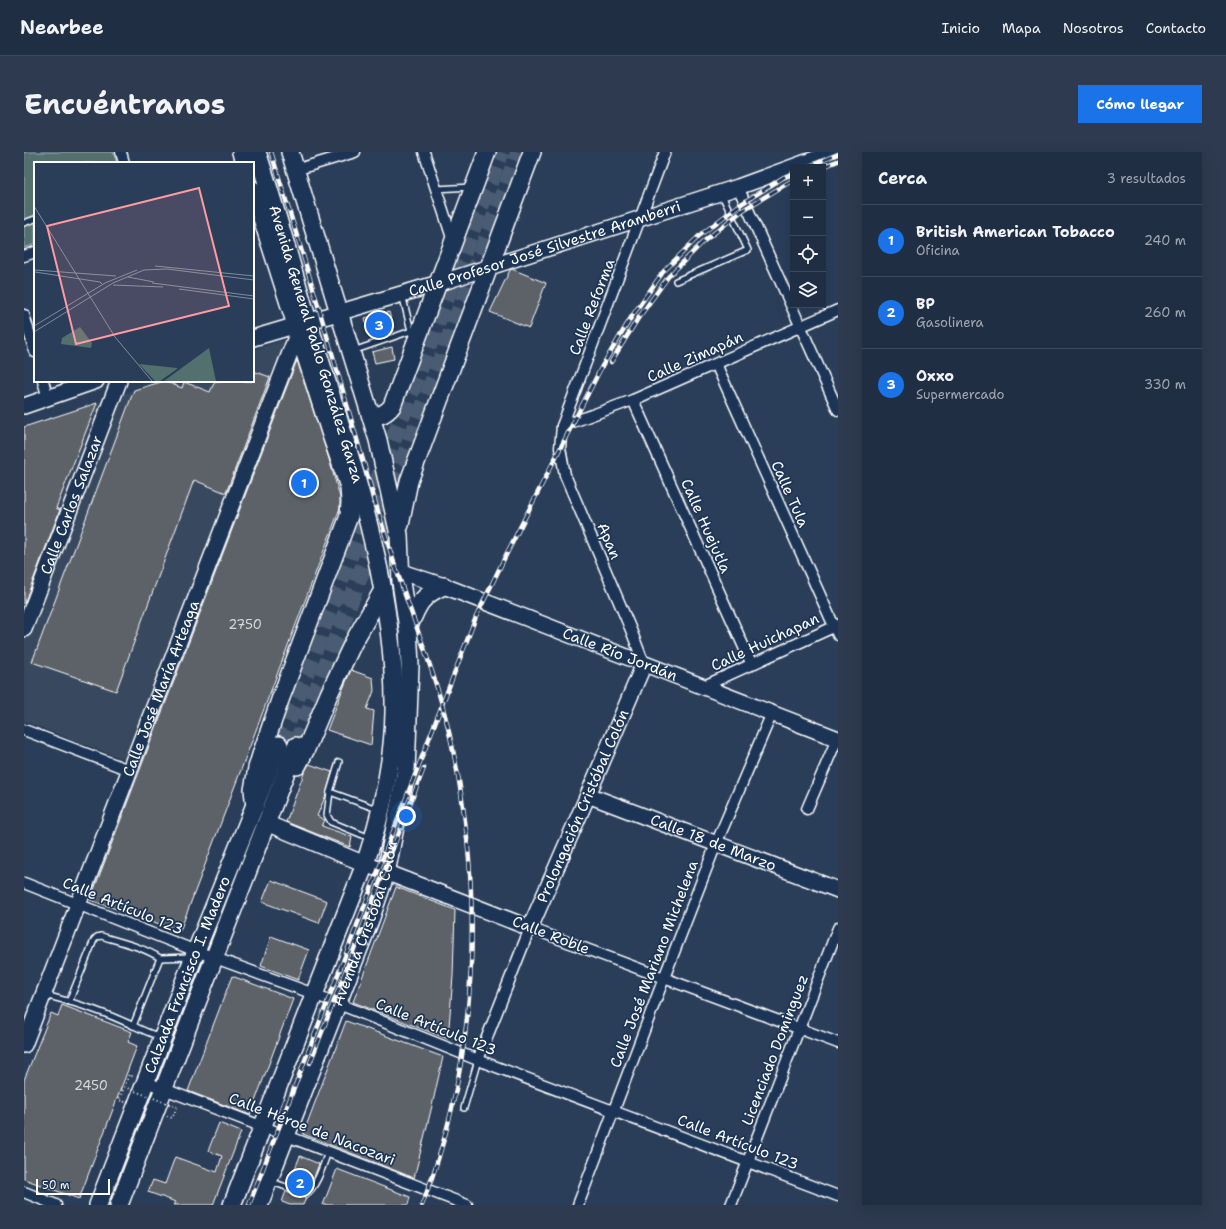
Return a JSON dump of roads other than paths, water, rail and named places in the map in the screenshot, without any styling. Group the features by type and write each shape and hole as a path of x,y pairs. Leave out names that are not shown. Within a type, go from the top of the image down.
{"main road":[{"path":"241,152 244,162"},
{"name":"Avenida General Pablo González Garza","path":"257,152 259,191 301,327 361,491"},
{"name":"Avenida General Pablo González Garza","path":"290,152 378,440"},
{"path":"371,416 379,416 384,414 392,406 416,329 438,283 487,152"},
{"path":"399,535 408,481 532,152"},
{"path":"255,806 253,790 261,755 349,516 349,487 330,432 301,327"},
{"name":"Avenida Cristóbal Colón","path":"232,1205 365,864 380,810 401,714 410,665 408,629 401,572 399,535 378,440"},
{"name":"Avenida Cristóbal Colón","path":"260,1205 370,920 386,873 406,770 401,714 391,645 382,590 361,491"},
{"path":"408,629 418,606 426,596 432,591 444,586"},
{"path":"282,782 294,770 301,760 329,694 353,643 382,590"},
{"name":"Calzada Francisco I. Madero","path":"98,1205 195,954 255,806 287,746 282,782 119,1205"}],"street":[{"path":"121,152 124,162"},
{"path":"295,170 355,152"},
{"path":"424,152 453,242"},
{"name":"Calle Reforma","path":"562,426 642,218 665,152"},
{"name":"Calle Profesor José Silvestre Aramberri","path":"254,338 301,327 340,313 642,218 738,187 834,152"},
{"path":"738,187 838,410"},
{"path":"24,256 34,252"},
{"name":"Calle Zimapán","path":"562,426 633,400 838,310"},
{"path":"24,315 34,349"},
{"name":"Calle José María Arteaga","path":"25,1040 301,327"},
{"name":"Calle Tula","path":"716,364 837,629"},
{"path":"43,382 48,398"},
{"path":"24,406 93,382"},
{"name":"Calle Carlos Salazar","path":"24,629 119,382"},
{"name":"Calle Huejutla","path":"633,400 752,665"},
{"name":"Apan","path":"562,426 560,448 565,475 644,664"},
{"name":"Calle Río Jordán","path":"401,572 444,586 837,739"},
{"name":"Calle Huichapan","path":"704,686 837,629"},
{"name":"Prolongación Cristóbal Colón","path":"478,1060 530,928 644,664"},
{"name":"Calle José Mariano Michelena","path":"578,1205 716,844 772,713"},
{"path":"24,730 129,770"},
{"path":"807,809 837,739"},
{"name":"Calle 18 de Marzo","path":"588,795 838,890"},
{"name":"Calle Roble","path":"266,823 386,873 838,1043"},
{"name":"Calle Artículo 123","path":"24,883 78,904 195,954 214,957 314,994 478,1060 838,1196"},
{"name":"Licenciado Dominguez","path":"731,1205 838,928"},
{"name":"Calle Héroe de Nacozari","path":"146,1082 467,1205"},
{"path":"24,1192 56,1205"}],"lane":[{"path":"436,189 474,187"},
{"path":"676,281 748,250 720,192"},
{"path":"24,223 34,219"},
{"path":"352,351 416,329 402,294"},
{"path":"340,762 330,792 327,815 328,819 331,822 373,839"},
{"path":"330,792 380,810"},
{"path":"69,1002 94,940 97,937 101,936 138,948 160,958 195,954"},
{"path":"133,1026 160,958"},
{"path":"44,994 163,1038"},
{"path":"464,1108 478,1060"},
{"path":"269,1181 306,1194 309,1193 315,1184 328,1152"}],"tunnel":[{"path":"279,745 501,152"},
{"path":"296,746 519,152"}],"railway":[{"path":"271,152 316,298 397,573 437,686 449,732 461,790 468,850 472,910 471,971 466,1031 456,1090 441,1148 422,1205"},
{"path":"814,164 838,154"},
{"path":"826,166 838,161"},
{"path":"249,1205 476,617 601,368 632,316 663,272 699,236 738,206 790,174"},
{"path":"611,362 637,320 668,277 703,242 743,210 790,182"},
{"path":"310,1063 424,768"}],"place":[{"name":"Oxxo","path":"379,325"},
{"name":"British American Tobacco","path":"304,483"},
{"name":"BP","path":"300,1183"}]}
